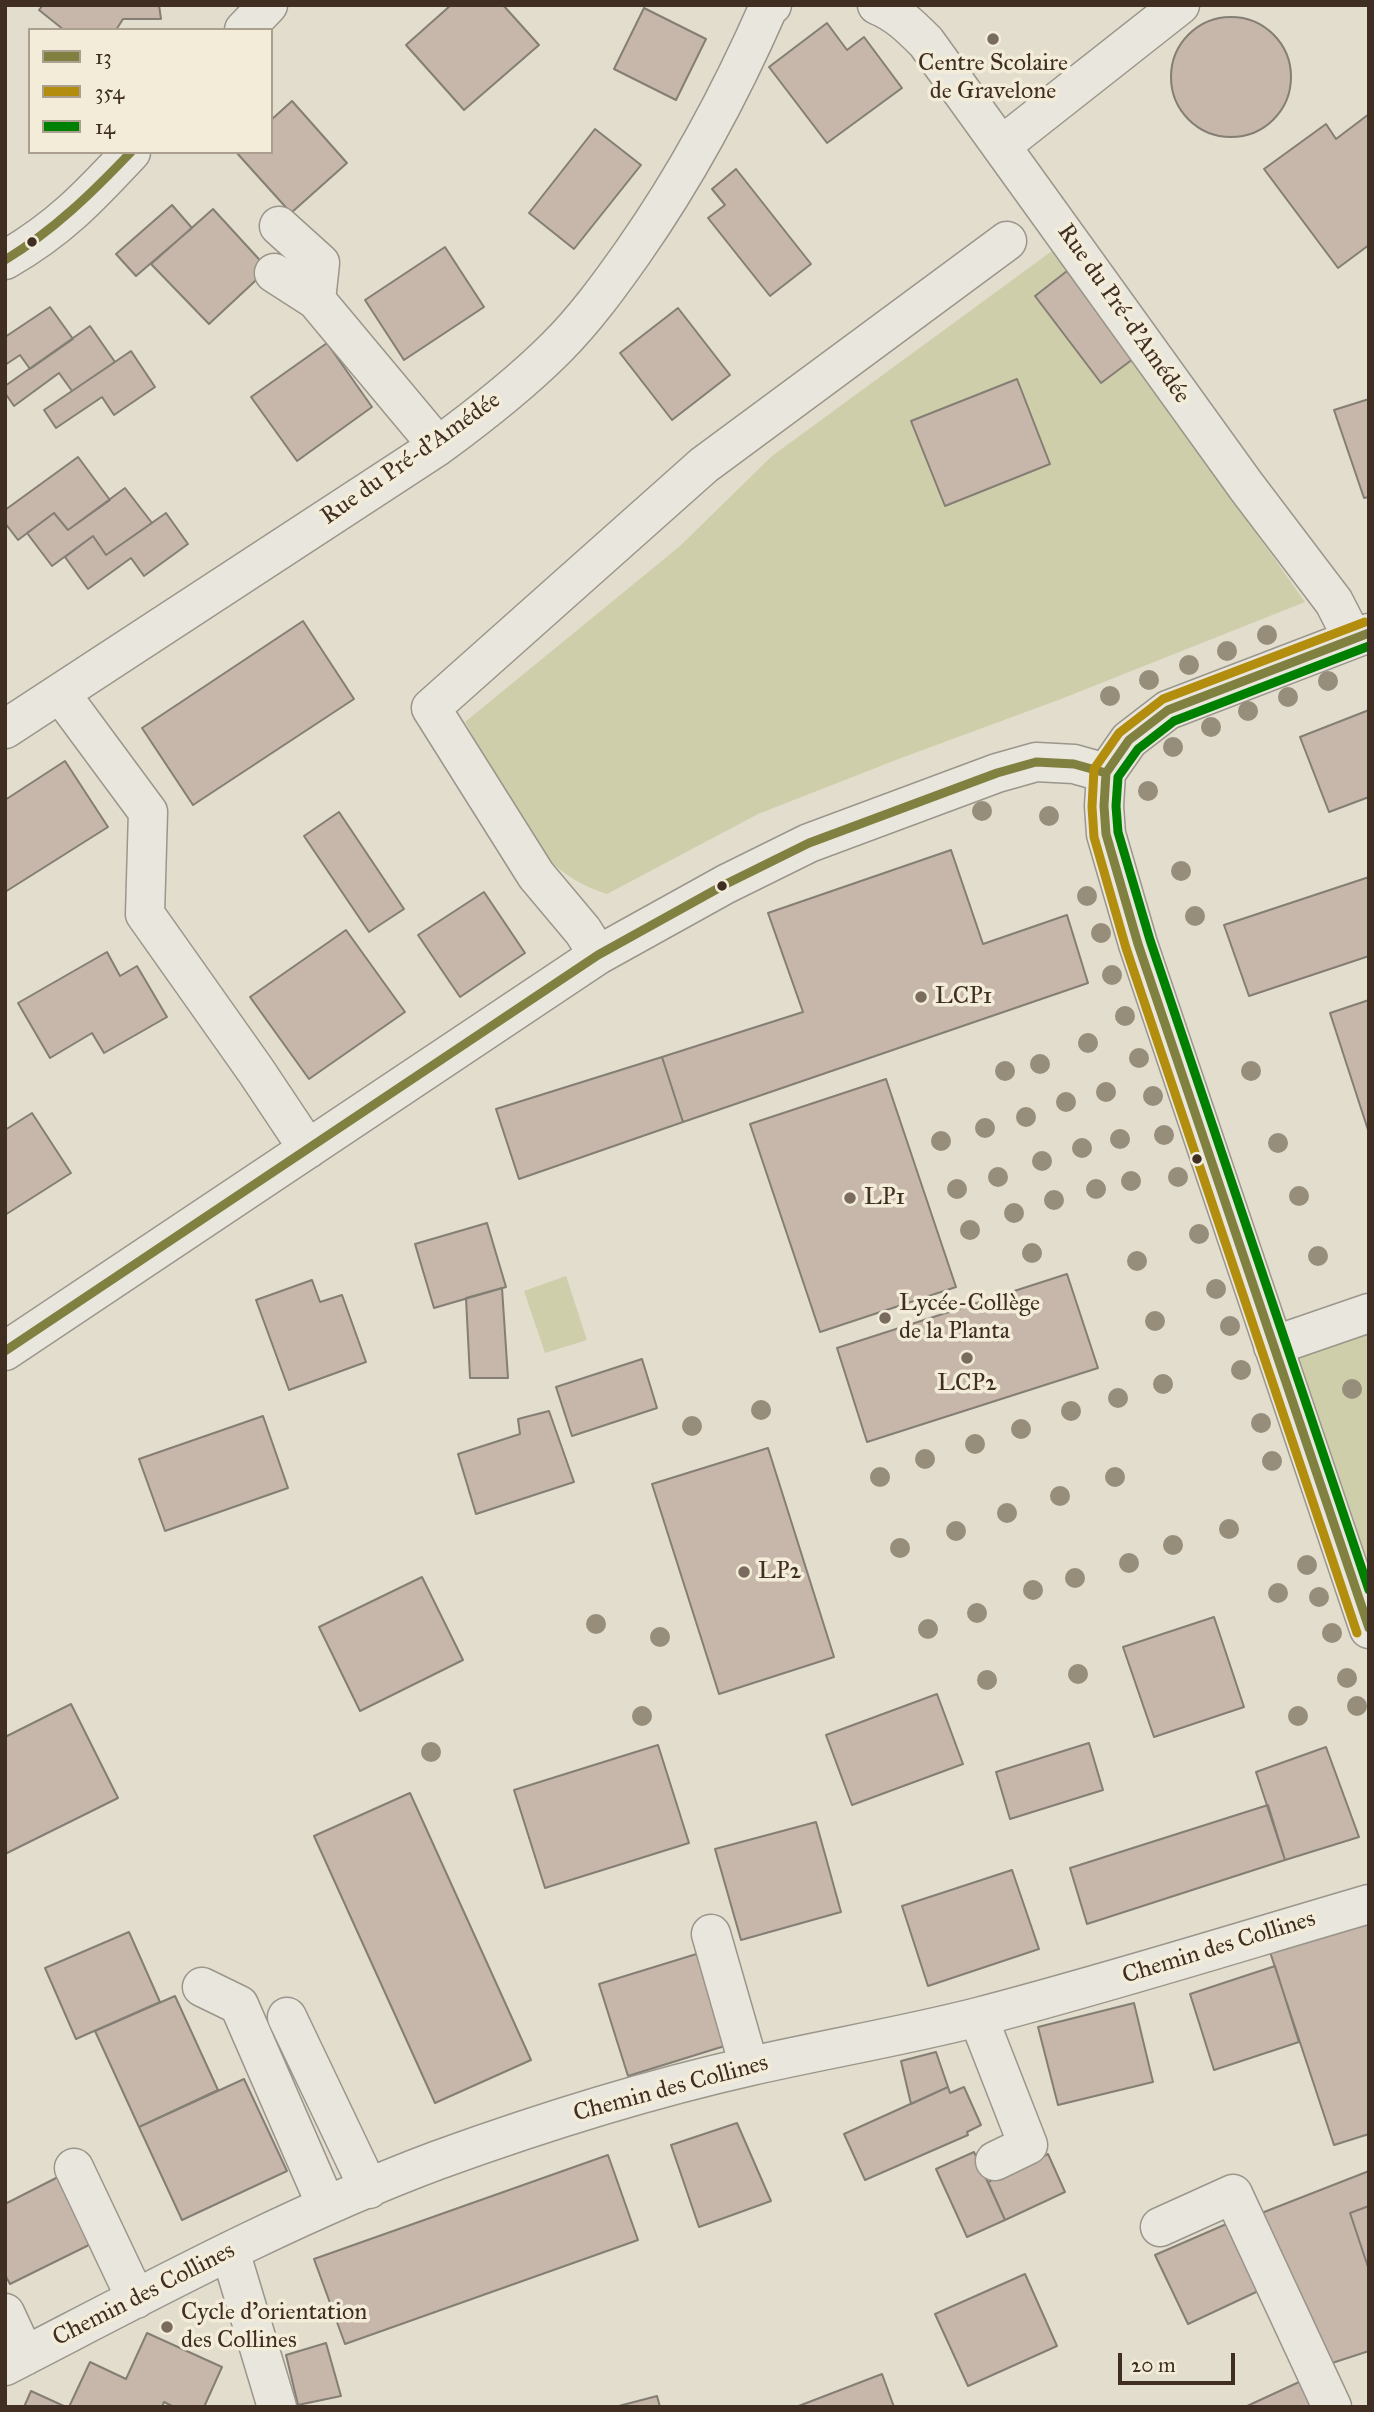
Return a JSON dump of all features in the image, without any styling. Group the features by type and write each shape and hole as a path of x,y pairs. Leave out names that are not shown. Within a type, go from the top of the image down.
{"street":[{"path":"246,28 268,5"},
{"name":"Rue du Pré-d'Amédée","path":"877,5 909,25 926,42 1246,486 1361,636"},
{"path":"1001,146 1180,5"},
{"name":"Rue du Pré-d'Amédée","path":"5,729 438,446 483,413 557,347 600,298 669,200 737,78 768,6"},
{"path":"5,260 63,222 129,154"},
{"path":"279,226 320,263 316,300"},
{"path":"598,955 583,931 536,875 431,708 704,465 1007,241"},
{"path":"274,273 316,300 438,446"},
{"path":"1361,636 1168,710 1129,740 1107,772 1104,815 1105,834 1138,944 1369,1629"},
{"path":"60,693 148,812 145,915 308,1149"},
{"path":"5,1351 598,955 726,884 809,842 997,772 1036,762 1074,764 1107,772"},
{"path":"1273,1346 1369,1312"},
{"name":"Chemin des Collines","path":"15,2361 326,2205 437,2161 592,2108 749,2067 978,2017 1165,1966 1369,1905"},
{"path":"710,1934 749,2067"},
{"path":"202,1987 239,2005 326,2205"},
{"path":"288,2017 369,2189"},
{"path":"978,2017 1028,2145 995,2161"},
{"path":"74,2168 136,2299"},
{"path":"1160,2227 1233,2194 1332,2407"},
{"path":"230,2251 277,2407"},
{"path":"5,2313 15,2361"}],"green space":[{"path":"1052,251 1133,359 1305,602 1061,699 758,814 607,894 584,885 563,872 536,843 465,722 680,546 772,456"},
{"path":"566,1276 587,1340 545,1353 524,1291"},
{"path":"1369,1313 1369,1622 1273,1346"}],"building":[{"path":"43,5 159,5 161,19 123,19 117,28 62,28 39,10"},
{"path":"451,5 503,5 539,45 464,110 406,45"},
{"path":"644,8 706,39 676,100 614,69"},
{"path":"1231,17 1254,21 1274,34 1287,54 1291,77 1287,100 1274,120 1254,133 1231,137 1208,133 1188,120 1175,100 1171,77 1175,54 1188,34 1208,21"},
{"path":"827,23 847,50 864,37 902,88 827,143 769,67"},
{"path":"292,101 347,163 291,213 238,154 273,154 273,118"},
{"path":"1369,114 1369,245 1338,268 1264,169 1326,124 1336,139"},
{"path":"595,129 641,165 574,249 529,213"},
{"path":"736,169 811,264 770,296 708,218 725,205 712,189"},
{"path":"172,205 192,228 136,276 116,254"},
{"path":"213,209 268,269 209,324 151,264"},
{"path":"445,247 484,307 404,360 365,300"},
{"path":"1067,271 1133,359 1101,383 1035,296"},
{"path":"50,307 73,339 30,369 20,355 5,365 5,337"},
{"path":"678,308 730,375 672,420 620,353"},
{"path":"90,326 115,362 72,391 59,373 14,406 5,393 5,386"},
{"path":"327,343 372,407 297,461 251,397"},
{"path":"131,351 155,387 114,415 102,397 56,428 44,410"},
{"path":"1017,379 1050,464 945,506 911,421"},
{"path":"1369,399 1369,497 1364,498 1334,410"},
{"path":"78,457 110,500 68,530 54,513 18,540 5,523 5,510"},
{"path":"125,488 152,523 106,555 93,536 52,566 27,533 54,513 68,530"},
{"path":"166,513 188,544 144,576 131,558 88,589 65,557 93,536 106,555"},
{"path":"303,621 354,699 193,805 142,728"},
{"path":"1369,710 1369,797 1329,812 1300,737"},
{"path":"65,761 108,827 5,892 5,800"},
{"path":"339,812 404,909 369,932 304,836"},
{"name":"LCP1","path":"951,850 983,944 1067,915 1088,983 683,1122 662,1057 803,1012 768,913"},
{"path":"1369,877 1369,956 1249,996 1224,925"},
{"path":"484,892 525,953 460,997 418,935"},
{"path":"346,930 405,1012 309,1079 250,997"},
{"path":"107,952 120,976 137,966 167,1017 104,1053 92,1033 50,1058 18,1003"},
{"path":"1369,1000 1369,1133 1330,1013"},
{"path":"662,1057 683,1122 519,1179 496,1109"},
{"name":"LP1","path":"886,1079 956,1287 820,1332 750,1124"},
{"path":"32,1113 71,1173 5,1215 5,1130"},
{"path":"487,1223 506,1287 434,1308 415,1244"},
{"name":"LCP2","path":"1067,1274 1098,1368 867,1442 837,1348"},
{"path":"312,1280 320,1302 342,1295 366,1362 289,1390 256,1300"},
{"path":"502,1288 508,1378 470,1378 466,1298"},
{"path":"642,1359 657,1408 572,1436 556,1387"},
{"path":"549,1411 574,1482 476,1514 458,1454 520,1434 518,1419"},
{"path":"263,1416 288,1488 165,1531 139,1459"},
{"name":"LP2","path":"768,1448 834,1657 719,1694 652,1484"},
{"path":"422,1577 463,1660 360,1711 319,1627"},
{"path":"1214,1617 1244,1707 1154,1737 1123,1647"},
{"path":"937,1694 963,1764 852,1805 826,1735"},
{"path":"71,1704 118,1798 5,1854 5,1737"},
{"path":"1089,1743 1103,1790 1010,1819 996,1772"},
{"path":"658,1745 689,1843 545,1888 514,1790"},
{"path":"1326,1747 1359,1837 1285,1860 1256,1772"},
{"path":"410,1793 531,2060 435,2103 314,1836"},
{"path":"1268,1805 1285,1860 1087,1924 1070,1868"},
{"path":"816,1822 841,1912 741,1940 715,1849"},
{"path":"1012,1870 1039,1949 928,1986 902,1906"},
{"path":"1369,1922 1369,2134 1334,2145 1269,1949"},
{"path":"129,1932 160,2002 76,2039 45,1968"},
{"path":"703,1952 731,2044 628,2076 599,1984"},
{"path":"1275,1966 1299,2042 1214,2070 1190,1994"},
{"path":"175,1996 218,2090 139,2127 95,2031"},
{"path":"1134,2003 1153,2082 1058,2105 1038,2027"},
{"path":"936,2052 948,2087 911,2104 901,2061"},
{"path":"244,2079 287,2171 182,2220 139,2127"},
{"path":"948,2087 950,2093 964,2087 981,2125 967,2132 968,2135 865,2180 844,2134"},
{"path":"737,2123 771,2201 699,2227 671,2145"},
{"path":"974,2152 1005,2220 967,2237 936,2169"},
{"path":"1048,2154 1065,2192 1005,2220 988,2182"},
{"path":"608,2155 638,2240 345,2344 314,2259"},
{"path":"1369,2171 1369,2206 1350,2213 1369,2270 1369,2351 1326,2365 1259,2214"},
{"path":"60,2176 95,2242 10,2284 5,2275 5,2204"},
{"path":"1369,2206 1369,2270 1350,2213"},
{"path":"1238,2219 1269,2286 1188,2324 1155,2255"},
{"path":"1025,2274 1057,2346 968,2386 935,2314"},
{"path":"147,2333 222,2367 204,2407 174,2407 164,2402 162,2407 69,2407 90,2362 126,2379"},
{"path":"326,2343 341,2396 298,2405 286,2355"},
{"path":"882,2374 894,2407 796,2407"},
{"path":"1312,2376 1326,2407 1245,2407"},
{"path":"31,2391 66,2407 24,2407"},
{"path":"657,2396 660,2407 615,2407"}],"transit line":[{"name":"13","path":"5,260 72,210 129,154"},
{"name":"354","path":"1357,1633 1126,948 1094,837 1092,807 1094,769 1119,733 1163,699 1365,622"},
{"name":"13","path":"1369,633 1168,710 1129,740 1106,773 1104,806 1106,834 1138,944 1369,1628"},
{"name":"14","path":"1369,646 1174,721 1138,749 1118,777 1116,806 1118,832 1150,940 1369,1590"},
{"name":"13","path":"5,1351 598,955 726,884 809,843 997,773 1036,762 1074,764 1106,773"}],"place":[{"name":"Centre Scolaire de Gravelone","path":"993,39"},
{"name":"LCP1","path":"921,997"},
{"name":"LP1","path":"850,1198"},
{"name":"Lycée-Collège de la Planta","path":"885,1318"},
{"name":"LCP2","path":"967,1358"},
{"name":"LP2","path":"744,1572"},
{"name":"Cycle d'orientation des Collines","path":"167,2327"}]}
